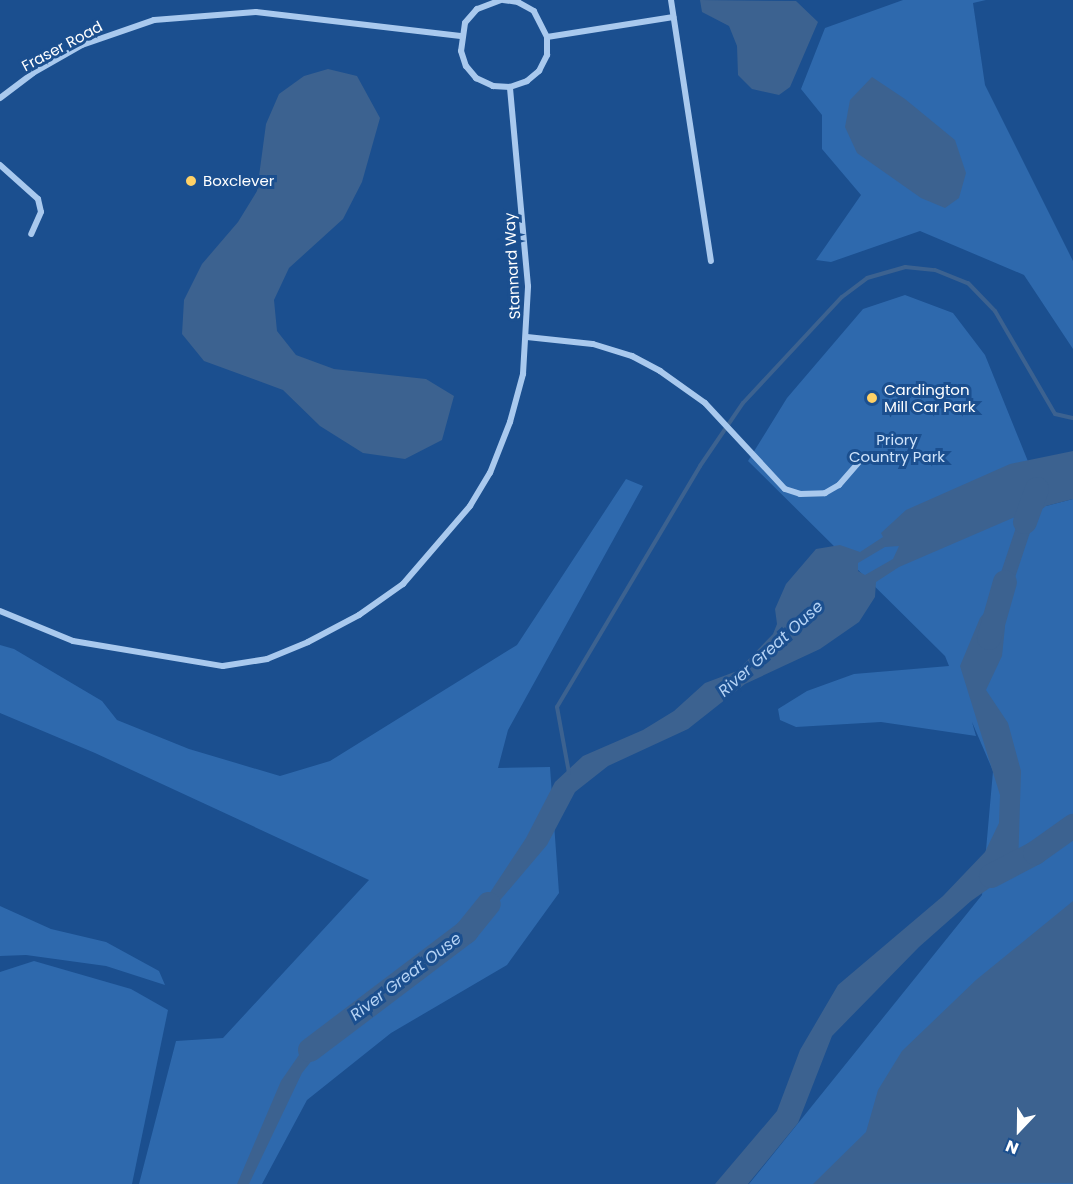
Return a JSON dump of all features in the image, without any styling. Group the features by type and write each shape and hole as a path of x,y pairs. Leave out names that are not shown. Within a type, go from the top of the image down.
{"street":[{"path":"502,0 518,1 534,11 548,37 547,55 539,71 527,81 510,87 493,86 477,78 466,66 461,36 477,9 502,0"},
{"path":"671,0 711,261"},
{"name":"Fraser Road","path":"0,98 33,73 82,45 154,20 256,12 461,36"},
{"path":"548,37 673,17"},
{"name":"Stannard Way","path":"0,611 55,635 88,644 223,666 267,659 359,615 403,584 470,506 489,473 510,422 527,337 528,286 510,87"},
{"path":"0,165 38,199 40,212 31,234"},
{"path":"527,337 593,344 632,356 683,385 705,403 758,456 784,489 800,494 828,491 860,461"}],"green space":[{"path":"903,0 986,0 973,3 985,85 1073,261 1073,349 1024,275 920,231 831,262 816,260 861,195 822,149 822,115 801,89 825,28"},
{"name":"Priory Country Park","path":"905,295 953,313 985,355 1046,506 1073,499 1073,1184 749,1184 982,895 993,771 972,722 976,736 881,722 796,727 780,720 778,709 807,691 854,674 949,666 945,656 748,461 787,398 863,309"},
{"path":"626,479 643,486 508,730 498,768 550,767 559,893 507,965 391,1033 307,1100 262,1184 139,1184 176,1041 223,1038 369,880 95,753 0,713 0,645 14,649 102,701 117,720 189,749 280,776 330,761 517,645"},
{"path":"0,906 51,929 106,942 159,971 165,985 106,966 26,955 0,956"},
{"path":"34,961 131,989 168,1010 132,1184 0,1184 0,972"}],"water":[{"path":"700,0 796,1 818,22 790,87 779,95 752,89 738,75 737,46 729,26 702,12"},
{"path":"328,69 357,76 380,118 362,182 343,219 289,268 274,300 277,331 296,355 334,369 426,379 454,396 442,440 405,459 363,453 320,426 283,390 204,361 182,334 184,300 202,264 238,222 257,191 266,124 279,94 304,76"},
{"path":"872,77 905,99 955,140 966,173 959,198 945,208 921,198 857,153 845,127 850,100"},
{"path":"1073,451 1073,499 1046,506 1033,516 1015,517 899,567 876,582 875,597 859,622 820,649 745,684 688,729 608,766 575,792 547,845 496,905 464,932 526,838 555,782 583,756 643,730 674,711 705,683 737,671 773,634 777,624 775,609 786,584 816,549 840,545 860,552 883,537 881,533 906,510 1010,464","holes":["899,546 893,559 865,575 858,571 858,563 885,547"]},
{"path":"991,605 1000,607 1005,627 1002,656 986,690 1008,723 1021,771 1018,868 971,901 919,947 832,1036 798,1123 748,1184 715,1184 777,1111 800,1050 838,985 943,896 985,852 999,823 1000,795 960,666 980,618"},
{"path":"1073,901 1073,1183 813,1184 866,1132 878,1090 902,1051 976,980"},
{"path":"386,990 336,1030 302,1073 249,1184 237,1184 281,1081 310,1039"}],"waterway":[{"path":"569,773 557,707 700,466 743,403 842,297 867,278 905,267 935,270 968,283 995,311 1055,414 1073,418"},
{"path":"1025,522 1037,489"},
{"path":"1005,582 1025,522"},
{"path":"989,638 1005,582"},
{"path":"991,876 1035,853 1073,826"},
{"name":"River Great Ouse","path":"310,1050 466,932 489,904"}],"place":[{"name":"Boxclever","path":"191,181"},
{"name":"Cardington Mill Car Park","path":"872,398"}]}
